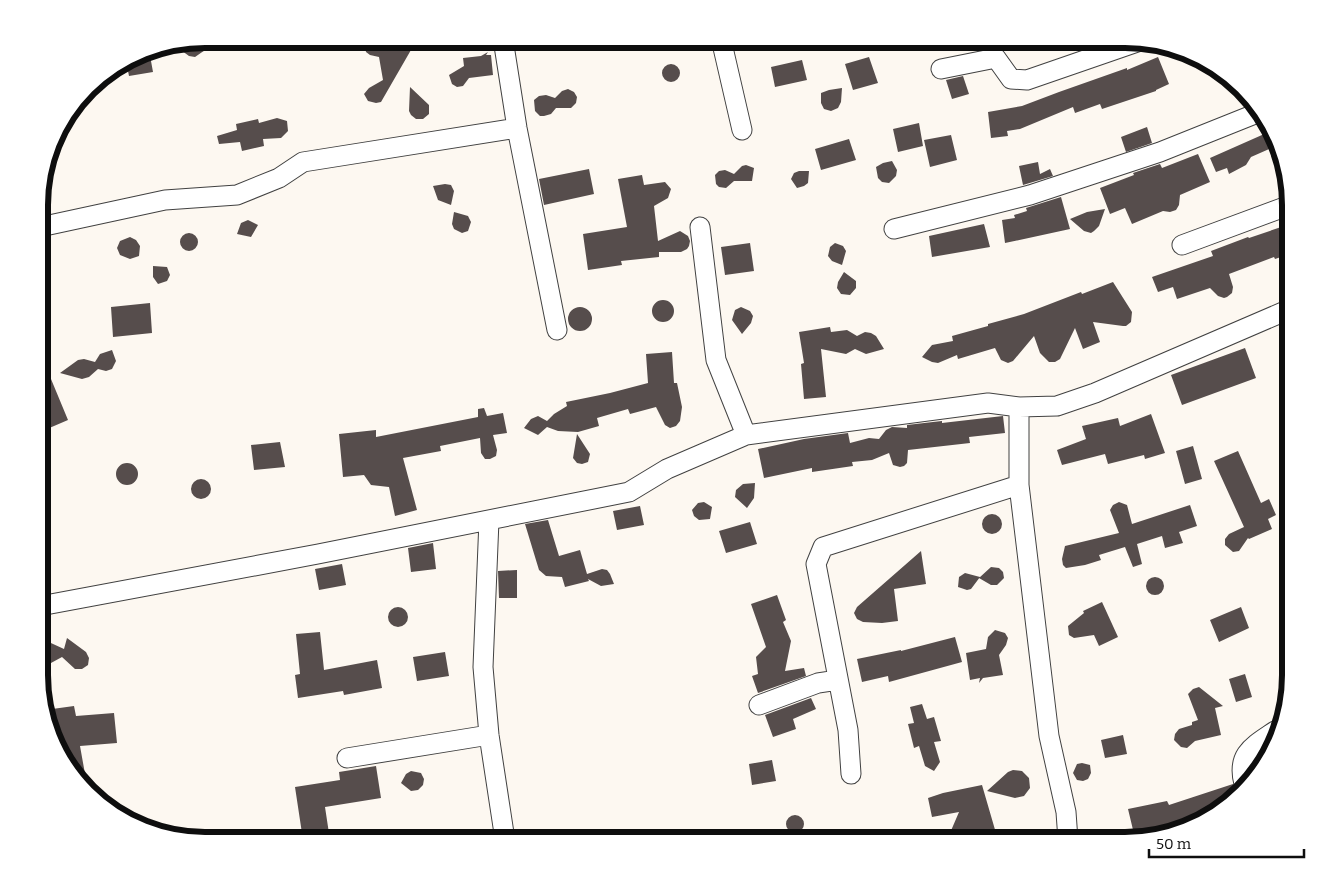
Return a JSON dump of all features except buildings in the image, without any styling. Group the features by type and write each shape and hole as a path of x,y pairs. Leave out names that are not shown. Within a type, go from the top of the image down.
{"street":[{"path":"723,47 742,130"},
{"path":"941,69 996,58 1011,79 1027,80 1123,47"},
{"path":"504,48 517,128 558,330"},
{"path":"894,229 1030,195 1160,152 1253,115"},
{"path":"47,225 165,200 236,194 278,178 303,162 517,128"},
{"path":"1182,245 1281,208"},
{"path":"700,227 716,360 746,435"},
{"path":"47,605 318,554 629,492 668,469 746,435 988,402 1019,407 1057,406 1095,393 1281,313"},
{"path":"1019,407 1019,485 1049,736 1066,812 1067,831"},
{"path":"850,774 848,730 816,564 823,547 1019,485"},
{"path":"489,520 483,667 504,832"},
{"path":"759,705 818,683 838,680"},
{"path":"347,758 490,734"},
{"path":"1242,779 1240,770 1249,749 1269,735"}]}
